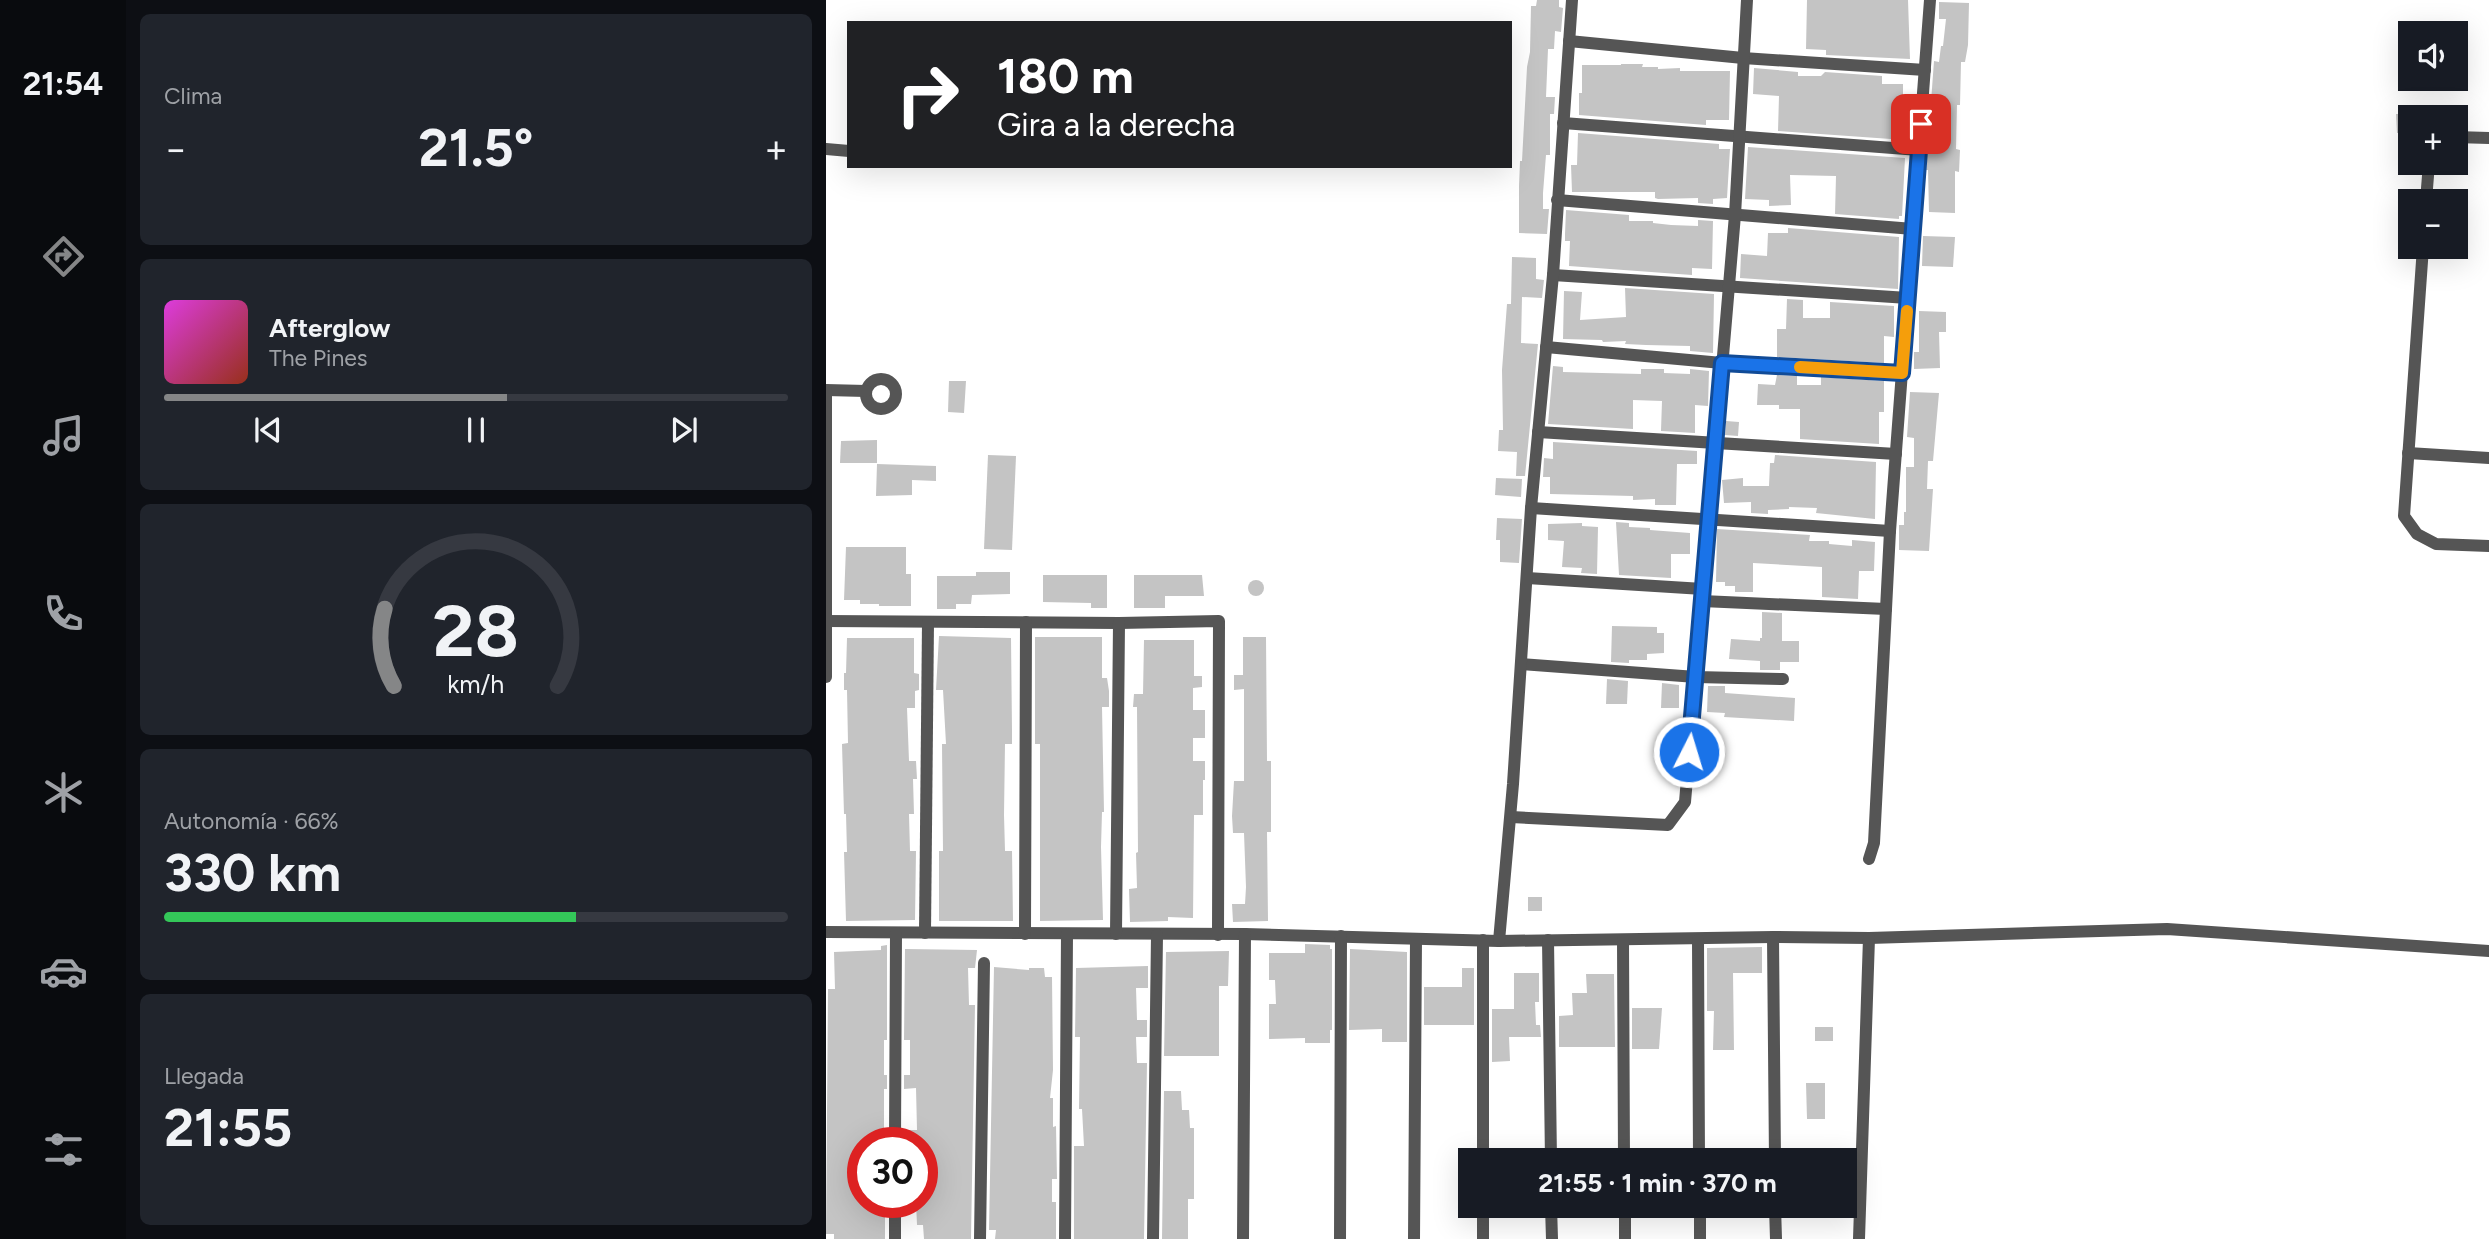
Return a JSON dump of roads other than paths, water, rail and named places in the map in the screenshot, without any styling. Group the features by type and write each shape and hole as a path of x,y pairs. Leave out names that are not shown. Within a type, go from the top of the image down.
{"street":[{"path":"1499,941 1511,817 1531,508 1553,275 1572,0"},
{"path":"1511,817 1668,825 1685,802 1735,215 1747,0"},
{"path":"1869,859 1874,843 1890,531 1930,0"},
{"path":"1569,41 1743,58 1925,70"},
{"path":"1563,123 1919,150"},
{"path":"2468,137 2489,138"},
{"path":"826,149 847,151"},
{"path":"1557,200 1913,229"},
{"path":"2422,259 2404,516 2417,534 2436,544 2489,546"},
{"path":"1553,275 1908,299"},
{"path":"1546,347 1722,363 1902,373"},
{"path":"826,677 826,390 866,391"},
{"path":"1538,432 1896,454"},
{"path":"2408,453 2489,458"},
{"path":"1531,508 1890,531"},
{"path":"1527,578 1886,609"},
{"path":"826,621 1219,621 1218,935"},
{"path":"925,933 928,622"},
{"path":"1025,934 1026,622"},
{"path":"1116,934 1119,623"},
{"path":"1521,664 1696,677 1783,679"},
{"path":"826,932 1245,934 1499,941 1773,937 1869,939 2167,929 2489,951"},
{"path":"895,1127 897,933"},
{"path":"1065,1239 1067,934"},
{"path":"1243,1239 1245,934"},
{"path":"1153,1239 1157,935"},
{"path":"1340,1239 1341,936"},
{"path":"1773,937 1775,1148"},
{"path":"1414,1239 1416,939"},
{"path":"1859,1239 1869,939"},
{"path":"1483,940 1483,1148"},
{"path":"1548,940 1551,1148"},
{"path":"1623,940 1624,1148"},
{"path":"1698,940 1699,1148"},
{"path":"980,1239 984,963"},
{"path":"895,1218 895,1239"},
{"path":"1483,1218 1483,1239"},
{"path":"1551,1218 1552,1239"},
{"path":"1625,1218 1625,1239"},
{"path":"1700,1218 1700,1239"},
{"path":"1775,1218 1776,1239"}]}
